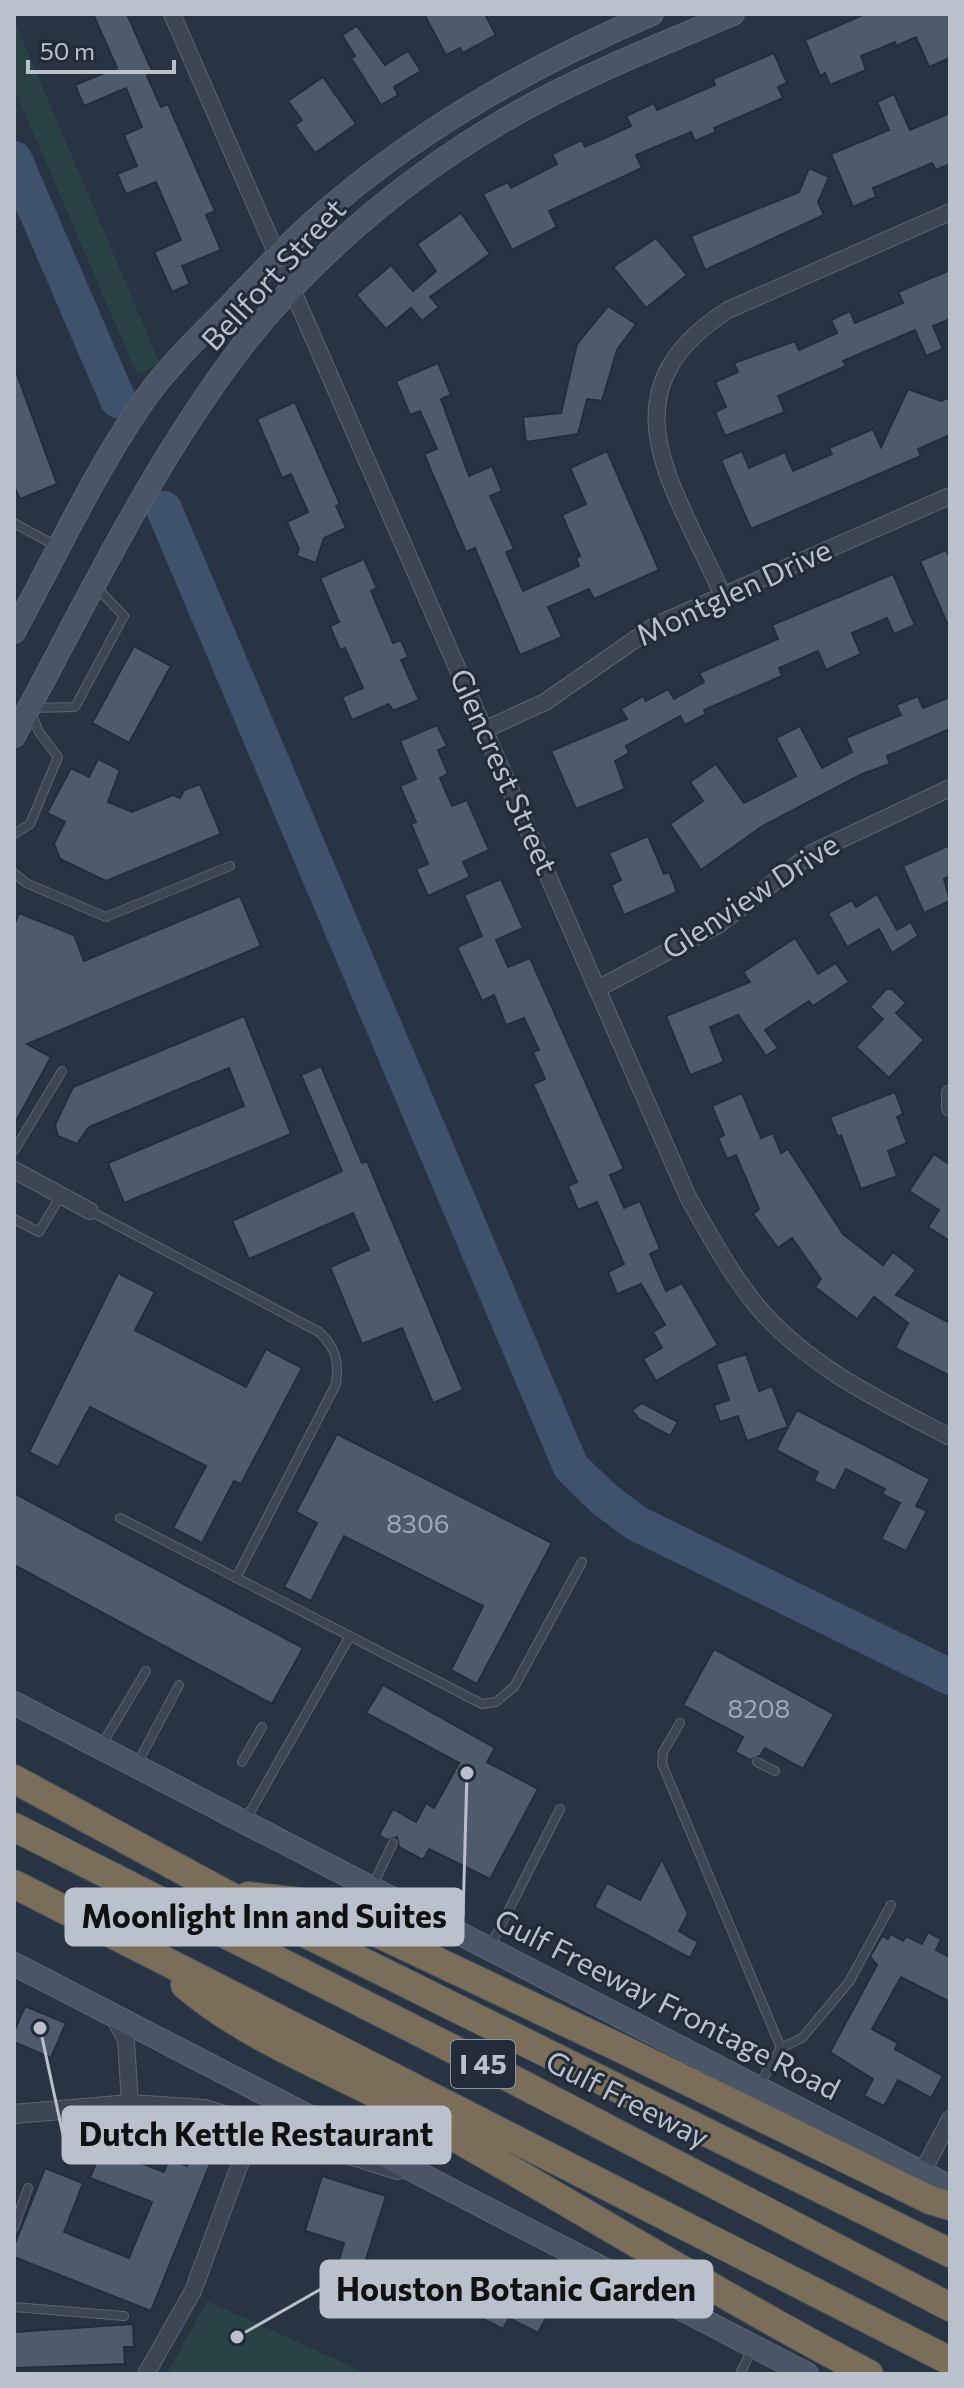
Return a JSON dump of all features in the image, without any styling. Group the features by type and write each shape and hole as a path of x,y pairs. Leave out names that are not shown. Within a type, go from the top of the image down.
{"highway":[{"name":"Gulf Freeway","path":"14,1779 226,1894 950,2253"},
{"name":"Gulf Freeway","path":"14,1827 502,2074 950,2307"},
{"name":"I 45","path":"14,1884 950,2361"},
{"path":"226,1894 316,1904 930,2200 950,2206"},
{"path":"148,1954 214,2010 414,2114 712,2290 869,2374"}],"main road":[{"name":"Bellfort Street","path":"14,632 91,487 139,407 202,333 279,255 334,204 398,153 455,115 544,63 652,14"},
{"name":"Bellfort Street","path":"14,736 22,703 96,586 118,538 163,463 226,367 293,290 375,210 503,122 614,65 733,14"},
{"name":"Gulf Freeway Frontage Road","path":"14,1703 759,2085 950,2187"},
{"path":"14,1964 753,2346 778,2368 807,2374"}],"street":[{"name":"Glencrest Street","path":"172,14 688,1197 717,1248 758,1306 802,1350 856,1388 950,1437"},
{"path":"722,594 658,449 654,415 661,382 674,355 696,331 728,310 950,212"},
{"name":"Montglen Drive","path":"484,730 545,702 656,625 950,496"},
{"name":"Glenview Drive","path":"597,989 718,925 812,853 950,788"},
{"path":"950,1093 950,1108"},
{"path":"14,1170 90,1211"},
{"path":"114,2017 126,2040 130,2104"},
{"path":"14,2114 130,2104 205,2109 437,2184"},
{"path":"923,2171 950,2119"},
{"path":"146,2374 193,2291 255,2123"}],"lane":[{"path":"14,523 60,548"},
{"path":"22,703 75,707 124,616 96,586"},
{"path":"14,834 30,824 58,757 22,703"},
{"path":"14,873 26,883 106,917 230,866"},
{"path":"14,1151 62,1071"},
{"path":"14,1219 39,1232 61,1195"},
{"path":"90,1211 319,1332 331,1344 339,1363 336,1384 236,1578"},
{"path":"120,1518 482,1704 496,1702 514,1687 582,1562"},
{"path":"244,1822 350,1636"},
{"path":"99,1749 146,1671"},
{"path":"135,1767 179,1685"},
{"path":"680,1723 663,1752 662,1764 781,2048"},
{"path":"242,1762 262,1727"},
{"path":"757,1762 775,1771"},
{"path":"490,1948 560,1809"},
{"path":"371,1887 393,1843"},
{"path":"759,2085 781,2048 802,2038 849,1982 891,1905"},
{"path":"14,2227 28,2188"},
{"path":"14,2307 124,2316"},
{"path":"740,2374 753,2346"}],"green space":[{"path":"14,20 160,364 137,374 14,88"},
{"path":"207,2301 368,2374 167,2374"}],"building":[{"path":"93,14 127,14 153,73 147,76 161,107 168,104 215,211 206,215 221,250 182,266 190,284 172,292 154,252 181,240 156,182 126,194 117,174 137,166 124,135 142,127 126,88 84,106 75,85 117,68"},
{"path":"424,14 485,14 496,35 463,53 460,48 446,55"},
{"path":"865,14 950,14 950,58 929,67 916,37 861,56 866,70 830,85 825,73 820,76 805,40"},
{"path":"357,26 385,65 408,51 421,71 394,87 398,95 381,105 351,58 355,56 342,35"},
{"path":"774,53 787,83 778,87 783,98 714,128 716,132 695,141 691,132 636,155 642,168 549,211 557,227 512,250 483,194 508,182 511,188 557,164 552,154 582,140 585,147 631,126 626,116 654,103 657,110 715,85 713,79"},
{"path":"323,77 356,124 315,153 295,125 302,120 288,101"},
{"path":"894,94 910,130 950,113 950,164 936,170 932,163 873,188 876,197 853,207 831,154 889,130 877,102"},
{"path":"809,168 829,177 818,202 824,215 705,270 691,236 799,192"},
{"path":"461,213 490,254 430,297 439,307 422,321 411,308 386,329 356,295 391,265 413,291 436,271 417,244"},
{"path":"656,238 687,275 646,308 613,267"},
{"path":"950,270 950,319 933,326 943,349 926,356 915,330 843,361 846,366 778,396 785,412 725,436 715,412 726,407 715,382 738,372 734,363 795,341 799,350 837,333 831,320 850,311 855,323 903,303 898,292"},
{"path":"608,306 636,324 617,350 602,401 587,399 578,434 526,442 523,417 561,413 577,344"},
{"path":"438,363 451,395 441,399 469,476 492,466 502,491 490,496 514,549 506,552 523,591 579,566 576,558 580,556 562,515 586,504 570,468 607,451 659,570 594,599 589,589 548,607 562,637 520,655 475,548 466,552 424,454 437,449 420,411 410,415 396,381"},
{"path":"15,369 57,484 20,499 14,486"},
{"path":"908,389 941,401 950,397 950,435 918,449 921,456 751,529 721,460 742,451 749,468 785,452 793,471 832,454 829,448 873,429 881,447"},
{"path":"295,402 340,504 336,506 346,528 324,538 316,563 297,556 299,549 287,522 308,512 291,474 282,478 257,419"},
{"path":"946,550 950,558 950,630 920,561"},
{"path":"364,559 377,588 371,591 393,643 401,640 408,657 401,660 419,700 393,711 389,704 352,720 342,697 363,688 345,648 340,650 330,626 339,622 320,578"},
{"path":"893,574 915,625 894,634 887,618 852,633 861,654 826,670 818,651 779,668 782,676 704,710 706,714 685,725 680,716 626,746 629,753 615,761 625,789 576,809 551,751 627,719 621,709 643,696 646,701 668,689 674,699 704,682 699,673 778,639 772,625"},
{"path":"134,646 171,666 129,743 92,723"},
{"path":"918,696 923,708 950,697 950,729 887,756 890,764 862,774 761,827 701,870 670,824 703,801 690,782 716,764 744,803 796,776 776,738 800,726 822,768 852,752 846,738 901,715 896,705"},
{"path":"437,725 447,746 438,750 448,774 440,778 452,806 467,800 489,850 463,862 470,877 428,896 416,869 428,864 411,824 416,822 400,786 416,779 400,741"},
{"path":"98,759 120,770 108,802 132,812 173,795 180,798 184,790 200,784 221,834 106,881 60,859 54,844 65,822 47,813 71,768 89,777"},
{"path":"648,836 664,874 669,872 677,892 624,915 611,885 621,880 609,853"},
{"path":"950,845 950,876 944,879 950,901 924,913 903,866"},
{"path":"501,879 523,928 496,940 508,967 530,958 624,1169 610,1175 624,1208 640,1201 660,1249 650,1254 666,1291 682,1283 718,1345 656,1381 643,1359 662,1348 653,1332 665,1325 641,1284 617,1294 608,1272 624,1264 597,1202 578,1210 568,1186 577,1182 533,1084 545,1079 533,1052 539,1050 524,1018 506,1025 494,995 482,1001 457,947 482,936 464,895"},
{"path":"877,894 897,930 911,922 918,936 892,953 879,929 847,947 828,913 852,900 856,907"},
{"path":"240,896 261,946 27,1044 51,1057 14,1125 14,925 19,913 74,935 84,961"},
{"path":"795,938 818,974 836,963 849,982 813,1006 809,1001 765,1030 778,1048 766,1056 738,1015 710,1027 724,1062 690,1075 666,1016 750,982 743,972"},
{"path":"886,989 892,989 906,1003 896,1013 924,1040 889,1078 856,1047 883,1019 870,1007"},
{"path":"244,1016 291,1134 124,1203 108,1163 244,1106 229,1068 89,1127 77,1144 58,1136 55,1125 73,1087"},
{"path":"321,1066 362,1163 367,1161 463,1390 433,1403 402,1328 362,1344 330,1267 369,1250 353,1213 249,1259 232,1221 342,1171 301,1075"},
{"path":"895,1092 903,1114 897,1117 907,1143 888,1151 897,1176 861,1189 841,1135 838,1137 830,1117"},
{"path":"742,1093 761,1138 773,1133 781,1153 788,1149 843,1234 883,1265 893,1252 916,1270 896,1295 950,1323 950,1376 895,1348 908,1323 874,1297 857,1319 815,1287 821,1279 792,1238 778,1248 753,1214 759,1209 736,1155 727,1159 718,1138 724,1135 712,1106"},
{"path":"934,1154 950,1165 950,1241 928,1227 939,1210 909,1191"},
{"path":"118,1273 155,1292 135,1330 246,1387 266,1349 302,1368 241,1484 234,1481 202,1543 173,1528 206,1466 90,1407 58,1467 29,1452"},
{"path":"746,1354 759,1391 772,1386 788,1427 747,1441 738,1416 720,1422 714,1405 729,1400 716,1364"},
{"path":"642,1403 678,1422 670,1436 639,1419 632,1410"},
{"path":"797,1410 930,1479 916,1506 927,1511 906,1551 881,1539 900,1503 882,1494 885,1489 846,1469 835,1491 814,1481 818,1472 776,1450"},
{"path":"337,1434 552,1543 477,1684 451,1670 483,1606 344,1536 311,1601 284,1587 317,1523 296,1512"},
{"path":"14,1493 303,1648 272,1704 14,1565"},
{"path":"714,1649 834,1714 803,1769 765,1748 760,1756 750,1760 735,1752 743,1737 683,1705"},
{"path":"383,1685 495,1748 487,1762 538,1789 490,1879 429,1849 423,1860 399,1847 397,1837 387,1840 379,1835 393,1809 416,1822 426,1803 434,1808 459,1763 366,1713"},
{"path":"662,1859 688,1914 679,1931 698,1942 690,1958 594,1907 607,1883 640,1900"},
{"path":"928,1932 941,1939 936,1950 950,1957 950,2002 901,1977 872,2029 898,2043 895,2049 943,2076 931,2098 898,2080 884,2106 864,2096 873,2079 830,2052 877,1965 870,1957 882,1936 888,1939 891,1934 903,1941 906,1936 922,1944"},
{"path":"25,2006 66,2023 51,2058 14,2042 14,2032"},
{"path":"102,2148 164,2172 169,2159 187,2166 193,2151 212,2159 151,2311 14,2257 14,2246 45,2168 83,2183 64,2232 129,2258 152,2202 90,2178"},
{"path":"322,2176 386,2196 354,2297 330,2290 344,2243 305,2231"},
{"path":"474,2274 516,2295 519,2290 552,2307 538,2333 509,2318 503,2329 473,2314 482,2298 466,2290"},
{"path":"133,2324 134,2347 124,2347 125,2364 14,2368 14,2332"}],"waterway":[{"path":"14,159 118,400"},
{"path":"164,509 571,1467 604,1499 636,1523 950,1677"}],"place":[{"name":"Moonlight Inn and Suites","path":"467,1773"},
{"name":"Dutch Kettle Restaurant","path":"40,2028"},
{"name":"Houston Botanic Garden","path":"237,2337"}]}
